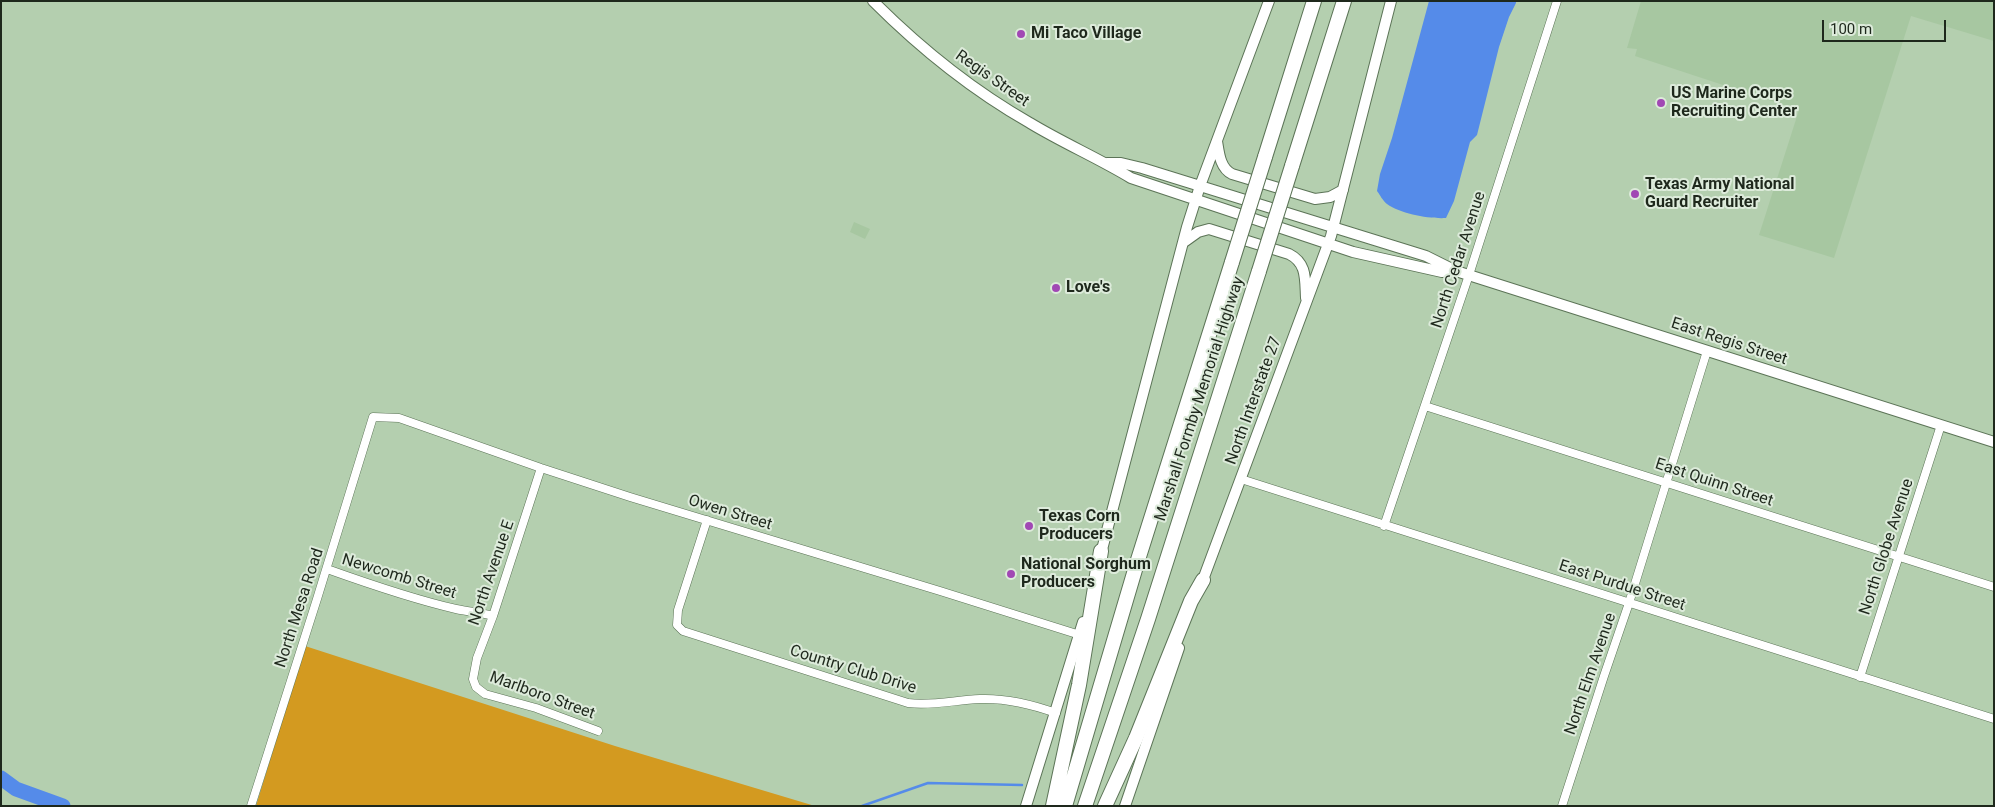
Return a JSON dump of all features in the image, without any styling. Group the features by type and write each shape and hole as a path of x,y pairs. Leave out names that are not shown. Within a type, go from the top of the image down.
{"highway":[{"name":"Marshall Formby Memorial Highway","path":"1065,806 1138,563 1314,1"},
{"name":"Marshall Formby Memorial Highway","path":"1085,806 1148,619 1344,1"},
{"path":"1053,806 1079,685 1101,552"},
{"path":"1105,806 1136,738 1191,601 1203,580"}],"main road":[{"name":"Regis Street","path":"873,1 923,48 1000,105 1049,134 1107,162 1144,183 1328,244"},
{"path":"1026,806 1080,636 1195,200 1269,1"},
{"name":"North Interstate 27","path":"1125,806 1203,580 1328,244 1392,1"},
{"path":"1217,140 1221,161 1232,174 1315,199 1330,197 1343,190"},
{"name":"Regis Street","path":"1107,162 1142,168 1333,227"},
{"name":"East Regis Street","path":"1333,227 1426,256 1456,271 1994,442"},
{"path":"1184,242 1198,232 1214,230 1297,258 1305,272 1306,304"},
{"name":"East Regis Street","path":"1328,244 1409,266 1442,272 1456,271"}],"street":[{"name":"North Cedar Avenue","path":"1384,526 1469,275 1557,1"},
{"name":"North Elm Avenue","path":"1562,806 1629,603 1707,351"},
{"name":"East Quinn Street","path":"1425,406 1994,587"},
{"name":"Owen Street","path":"373,417 399,418 542,468 1080,636"},
{"name":"North Mesa Road","path":"251,806 327,569 373,417"},
{"name":"North Globe Avenue","path":"1860,677 1941,425"},
{"name":"North Avenue E","path":"476,687 472,679 473,674 542,468"},
{"name":"East Purdue Street","path":"1241,479 1994,719"},
{"name":"Country Club Drive","path":"706,520 678,610 677,625 683,631 908,703 935,705 980,699 997,700 1017,702 1056,712"},
{"name":"Newcomb Street","path":"327,569 399,594 493,616"},
{"name":"Marlboro Street","path":"476,687 485,694 536,708 598,731"}],"shaded area":[{"path":"1641,1 1994,1 1994,41 1911,16 1834,258 1759,235 1799,110 1635,56 1637,49 1627,48"},
{"path":"854,222 870,229 865,239 850,232"},
{"path":"305,646 615,746 815,806 256,806"}],"water":[{"path":"1429,1 1516,1 1499,47 1477,135 1470,142 1454,201 1446,218 1424,217 1400,211 1387,204 1377,191 1380,174 1392,138"}],"waterway":[{"path":"1,778 16,789 63,806"},
{"path":"862,806 928,783 1022,785"}],"place":[{"name":"Mi Taco Village","path":"1021,34"},
{"name":"US Marine Corps Recruiting Center","path":"1661,103"},
{"name":"Texas Army National Guard Recruiter","path":"1635,194"},
{"name":"Love's","path":"1056,288"},
{"name":"Texas Corn Producers","path":"1029,526"},
{"name":"National Sorghum Producers","path":"1011,574"}]}
